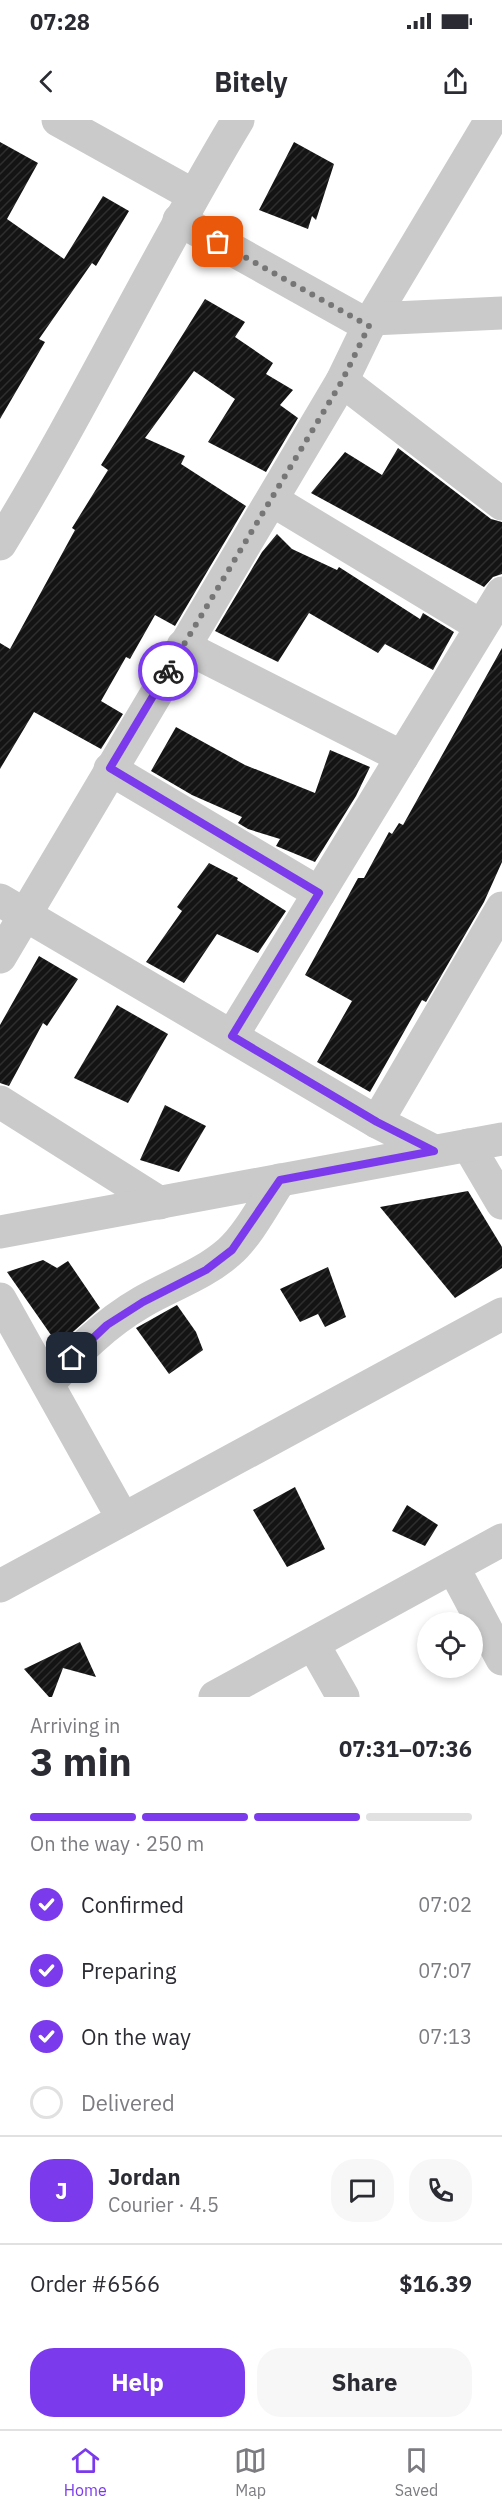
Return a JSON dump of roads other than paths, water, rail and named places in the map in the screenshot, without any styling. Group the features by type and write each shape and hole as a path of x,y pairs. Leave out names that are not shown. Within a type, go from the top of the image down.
{"street":[{"path":"58,120 186,208 371,322 502,314"},
{"path":"0,544 33,491 186,208 238,120"},
{"path":"0,957 13,907 110,768 342,381 371,322 491,120"},
{"path":"342,381 502,504"},
{"path":"272,500 481,626"},
{"path":"232,1036 502,593"},
{"path":"183,646 402,757"},
{"path":"110,768 319,893"},
{"path":"13,907 377,1122 434,1151"},
{"path":"377,1122 502,908"},
{"path":"0,1102 160,1203"},
{"path":"0,1232 502,1139"},
{"path":"468,1145 502,1203"},
{"path":"48,1384 84,1344 107,1325 143,1302 206,1270 232,1250 280,1180"},
{"path":"0,1299 123,1519"},
{"path":"0,1586 502,1314"},
{"path":"215,1697 502,1540"},
{"path":"453,1567 502,1659"},
{"path":"313,1644 343,1697"}]}
